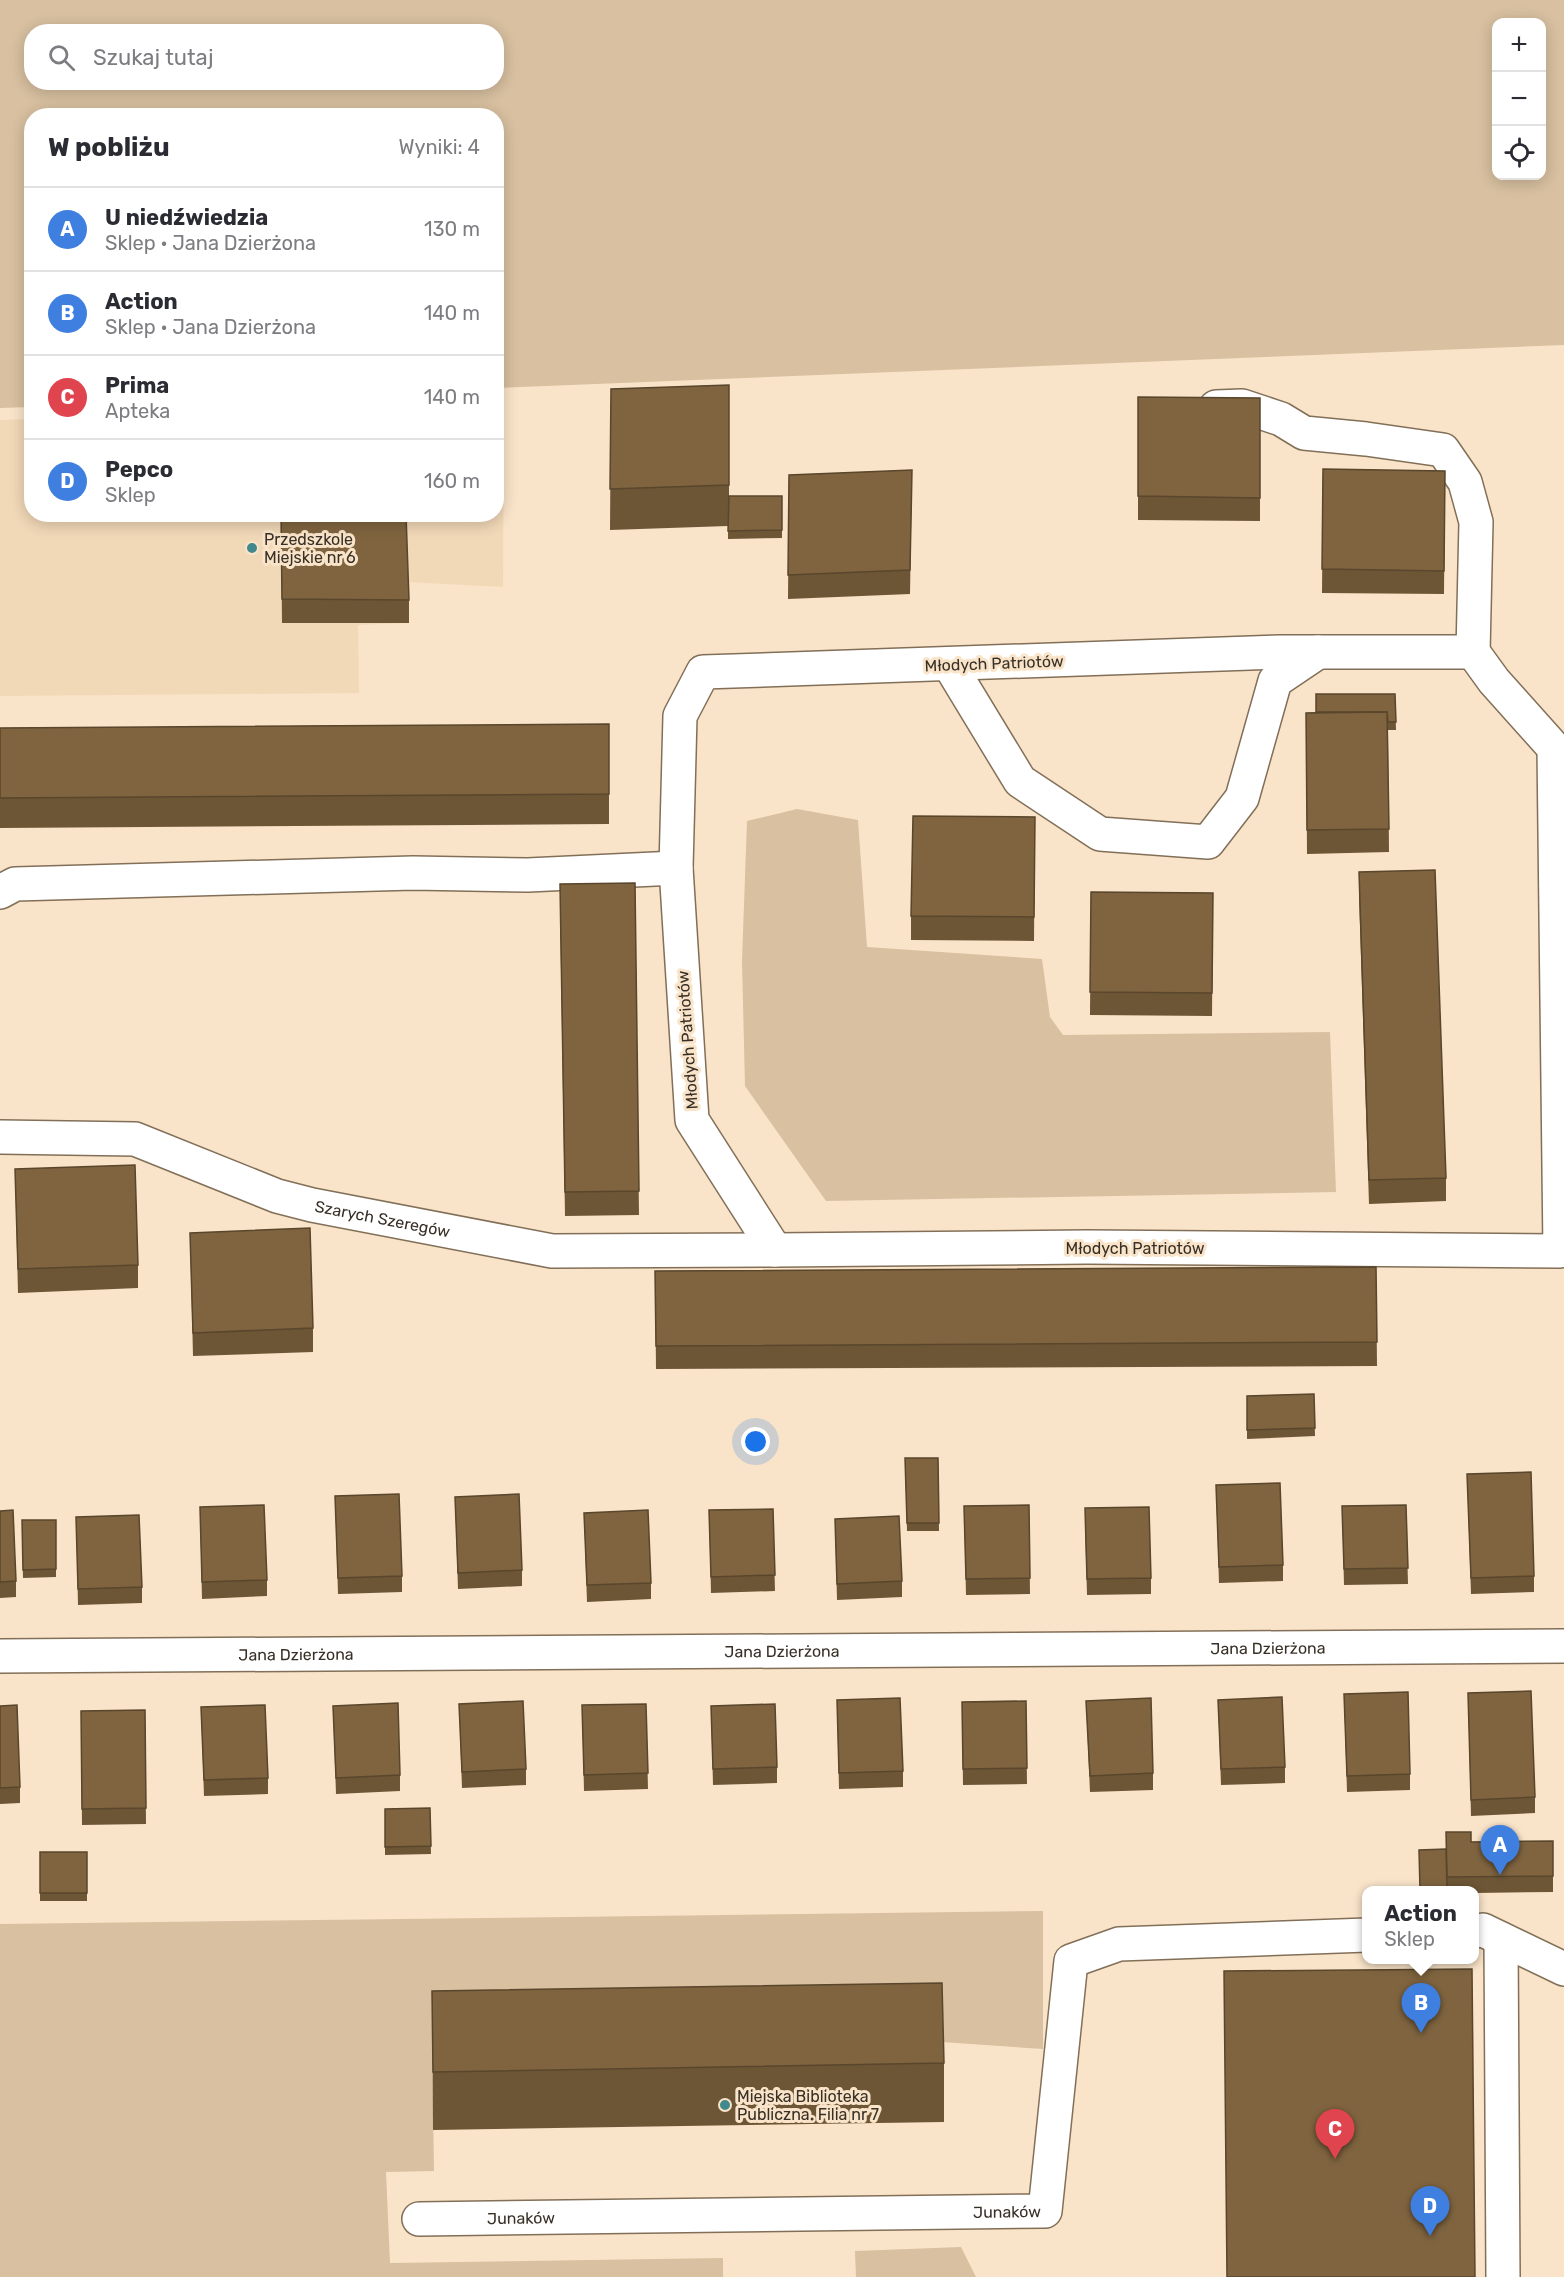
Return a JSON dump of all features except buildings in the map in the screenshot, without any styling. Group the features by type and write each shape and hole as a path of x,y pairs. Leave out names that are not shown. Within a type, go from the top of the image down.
{"street":[{"path":"1190,409 1242,406 1281,419 1305,433 1443,450 1465,482 1476,522 1473,652"},
{"name":"Młodych Patriotów","path":"1281,652 1473,652 1494,681 1559,748 1560,1251 1099,1247 775,1250 692,1120 676,868 680,717 703,672 1281,652"},
{"path":"949,664 1020,781 1100,834 1208,842 1242,798 1275,681 1318,652"},
{"path":"0,892 15,884 413,873 528,875 676,868"},
{"name":"Szarych Szeregów","path":"0,1137 135,1139 277,1196 312,1205 552,1251 775,1250"},
{"name":"Jana Dzierżona","path":"0,1656 1564,1646"},
{"name":"Junaków","path":"419,2219 793,2212 1045,2211 1071,1961 1119,1944 1362,1935"},
{"path":"1503,2277 1488,1935 1564,1969"}],"shaded area":[{"path":"0,0 1564,0 1564,345 504,388 504,108 24,108 24,407 0,408"},
{"name":"Przedszkole Miejskie nr 6","path":"24,419 24,522 503,522 503,587 408,582 409,623 358,625 359,693 0,696 0,420"},
{"path":"797,809 858,820 867,947 1042,959 1050,1017 1063,1035 1330,1032 1336,1192 826,1201 745,1086 742,961 747,821"},
{"path":"1043,1911 1043,2049 942,2042 432,2050 434,2171 386,2172 390,2263 723,2258 723,2277 0,2277 0,1924"},
{"path":"961,2247 976,2277 856,2277 855,2251"}],"place":[{"name":"Przedszkole Miejskie nr 6","path":"252,548"},
{"name":"U niedźwiedzia","path":"1500,1875"},
{"name":"Action","path":"1421,2033"},
{"name":"Miejska Biblioteka Publiczna. Filia nr 7","path":"725,2105"},
{"name":"Prima","path":"1335,2159"},
{"name":"Pepco","path":"1430,2236"}]}
